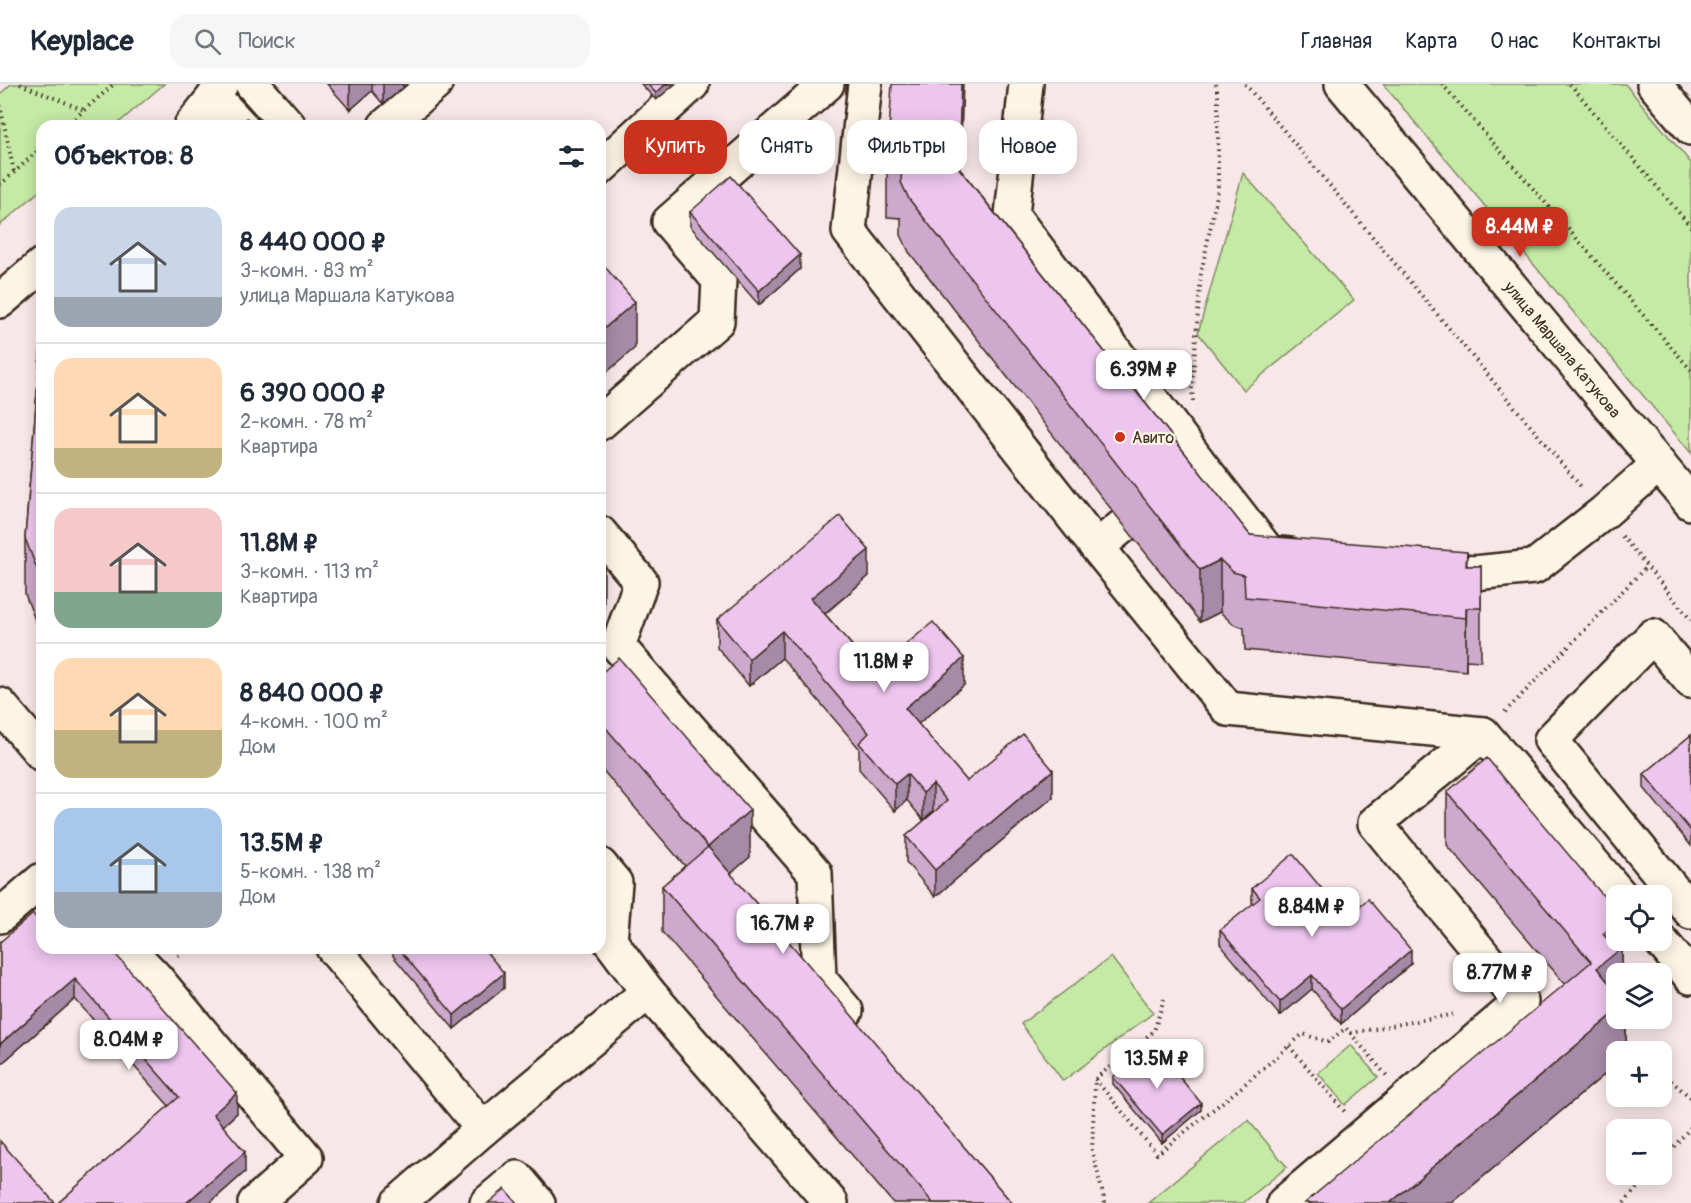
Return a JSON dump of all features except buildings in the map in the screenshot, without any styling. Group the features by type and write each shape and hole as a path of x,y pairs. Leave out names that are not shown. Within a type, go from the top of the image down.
{"main road":[{"path":"252,84 283,120"},
{"path":"393,120 435,84"},
{"path":"606,163 692,84"},
{"path":"606,418 717,321 719,280 669,222 827,84"},
{"path":"865,84 849,231 1097,548 1228,709 1484,734 1612,885"},
{"path":"1026,84 1012,215 1189,473 1269,553 1315,557"},
{"name":"улица Маршала Катукова","path":"1342,84 1691,503"},
{"path":"1654,84 1691,128"},
{"path":"196,120 218,90 237,120"},
{"path":"0,301 36,270"},
{"path":"1405,566 1474,573 1534,567 1603,513 1659,464"},
{"path":"1097,548 1124,525"},
{"path":"606,540 641,582 609,649 815,873 819,979 865,1033"},
{"path":"1691,681 1653,636 1551,740 1691,912"},
{"path":"0,705 36,747"},
{"path":"1284,1203 1521,1002 1375,823 1484,734"},
{"path":"606,872 615,883 610,941 648,992 831,1203"},
{"path":"0,916 36,885"},
{"path":"1669,951 1691,977"},
{"path":"133,954 155,977 306,1158 255,1203"},
{"path":"338,954 483,1130"},
{"path":"398,1203 648,992"},
{"path":"487,1203 517,1178 538,1203"}],"path":[{"path":"20,84 84,110"},
{"path":"73,120 114,84"},
{"path":"1194,410 1192,388 1201,274 1218,190 1216,84"},
{"path":"1245,84 1691,621"},
{"path":"1442,84 1691,370"},
{"path":"1570,84 1691,227"},
{"path":"0,105 14,172"},
{"path":"0,184 36,152"},
{"path":"1484,734 1647,566"},
{"path":"1105,1203 1092,1150 1095,1079 1154,1031 1164,999"},
{"path":"1350,1033 1464,1013"},
{"path":"1095,1079 1156,1154 1239,1089 1303,1034 1328,1042 1346,1028 1407,1100"},
{"path":"1289,1046 1365,1135"},
{"path":"1672,1082 1691,1098"},
{"path":"1672,1149 1691,1127"},
{"path":"1624,1203 1640,1185"}],"green space":[{"path":"11,84 164,84 122,120 36,120 36,194 0,225 0,94"},
{"path":"1383,84 1625,84 1691,163 1691,453"},
{"path":"1243,173 1354,300 1244,390 1198,333"},
{"path":"1111,957 1153,1013 1063,1081 1021,1024"},
{"path":"1351,1045 1378,1077 1345,1105 1318,1073"},
{"path":"1248,1120 1287,1167 1243,1203 1148,1203"}],"place":[{"name":"Авито","path":"1120,437"}]}
